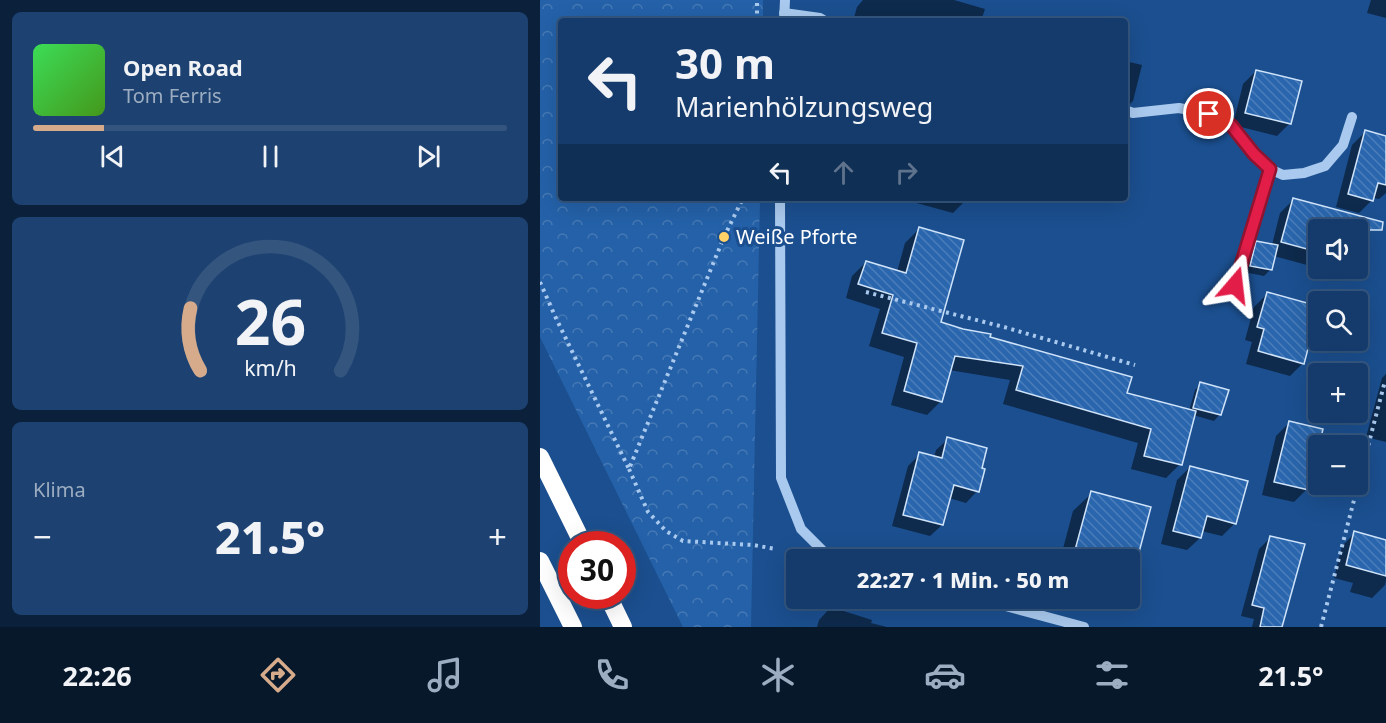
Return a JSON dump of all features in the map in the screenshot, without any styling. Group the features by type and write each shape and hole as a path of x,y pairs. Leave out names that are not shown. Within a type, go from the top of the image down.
{"highway":[{"path":"540,457 577,531"},
{"path":"540,561 573,627"},
{"path":"614,609 623,627"}],"street":[{"path":"784,0 784,17 820,18"},
{"path":"1128,111 1133,113 1179,108 1209,114 1231,125 1254,154 1270,169 1283,175 1304,173 1326,166 1343,145 1352,117"},
{"path":"1235,285 1270,169"},
{"path":"780,201 781,478 801,529 821,549"},
{"path":"1017,609 1084,627"}],"path":[{"path":"757,0 757,18"},
{"path":"628,469 724,237 742,201"},
{"path":"540,282 648,512 666,531 683,541 753,544 776,549"},
{"path":"866,292 1004,327 1135,365"},
{"path":"1321,627 1385,381"}],"green space":[{"path":"540,0 763,0 763,18 558,18 558,201 760,201 751,627 683,627 540,337"}],"building":[{"path":"1256,70 1302,81 1291,124 1245,113"},
{"path":"1365,130 1386,136 1386,185 1378,183 1373,201 1348,194"},
{"path":"1293,198 1383,222 1382,230 1368,230 1368,219 1308,219 1308,249 1281,242"},
{"path":"919,227 964,240 941,322 991,334 990,337 1132,377 1127,393 1196,411 1182,465 1144,456 1151,429 1016,390 1023,366 955,356 942,402 904,391 917,343 882,333 893,295 858,284 866,261 906,273"},
{"path":"1256,241 1278,245 1272,270 1250,266"},
{"path":"1267,292 1308,303 1308,349 1304,364 1258,351 1264,329 1257,327"},
{"path":"1200,382 1229,390 1221,415 1193,408"},
{"path":"1289,421 1323,429 1322,435 1308,435 1308,490 1274,482"},
{"path":"947,437 987,448 979,492 954,485 943,525 903,515 919,452 942,458"},
{"path":"1190,466 1248,481 1236,524 1207,516 1201,538 1173,531"},
{"path":"1091,491 1151,507 1140,549 1075,549"},
{"path":"1354,531 1386,540 1386,576 1346,565"},
{"path":"1270,536 1305,544 1282,627 1260,627 1264,608 1252,605"}],"place":[{"name":"Weiße Pforte","path":"724,237"}],"route":[{"path":"1209,114 1231,125 1254,154 1270,169 1235,285"}]}
